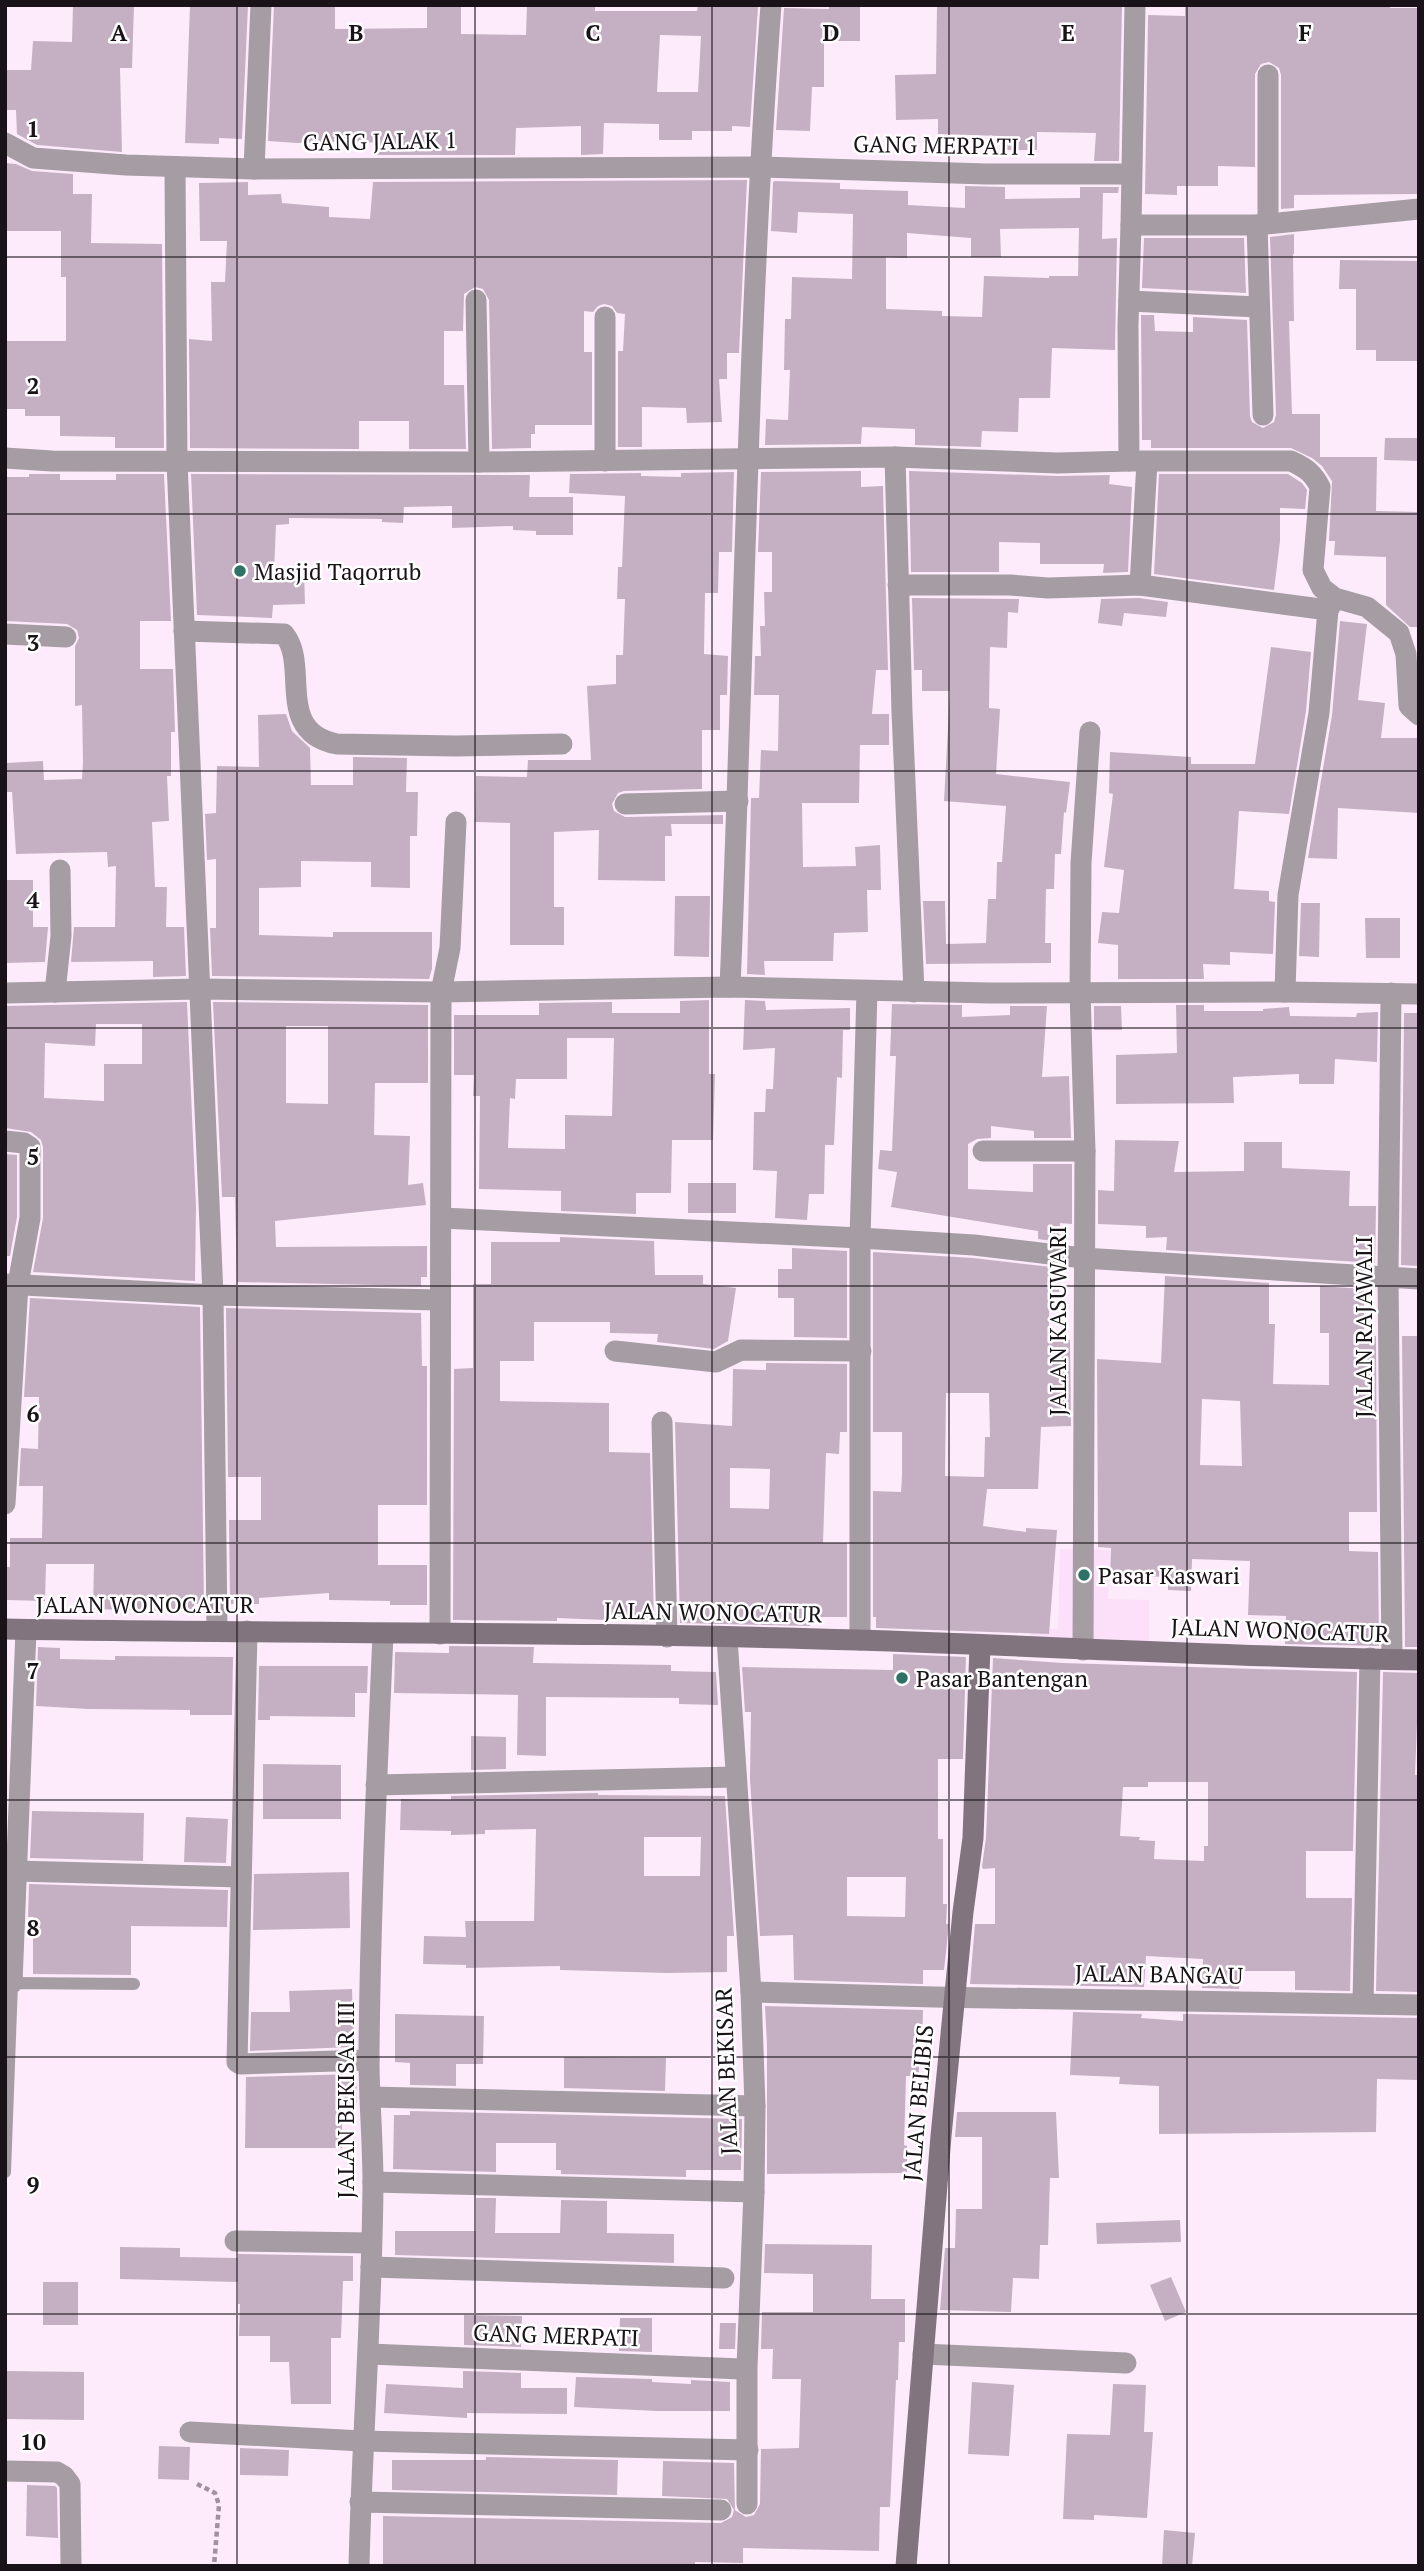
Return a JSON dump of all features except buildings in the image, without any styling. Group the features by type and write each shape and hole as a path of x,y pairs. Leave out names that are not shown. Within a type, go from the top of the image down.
{"street":[{"path":"254,169 261,5"},
{"path":"730,987 759,167 771,5"},
{"path":"1135,5 1129,301 1138,462 1140,585"},
{"path":"1263,415 1258,307 1268,75"},
{"name":"GANG JALAK 1","path":"5,143 33,158 174,167 759,167"},
{"path":"174,167 177,462 213,1295 216,1630"},
{"name":"GANG MERPATI 1","path":"759,167 986,174 1131,173"},
{"path":"1132,225 1262,224 1419,209"},
{"path":"476,300 480,462"},
{"path":"1129,301 1258,307"},
{"path":"605,317 605,461"},
{"path":"5,458 177,462 480,462 895,457 1058,463 1292,461 1308,469 1315,476 1320,488 1313,570 1331,604 1319,713 1288,895 1285,992"},
{"path":"895,457 914,992"},
{"path":"898,585 1010,585 1048,588 1140,585 1195,594 1367,607 1399,633 1406,654 1409,706 1419,715"},
{"path":"184,631 284,634 292,651 299,709 304,724 323,741 337,744 456,746 562,744"},
{"path":"5,634 66,637"},
{"name":"JALAN KASUWARI","path":"1083,1650 1085,1151 1080,992 1081,863 1090,732"},
{"path":"625,804 738,802"},
{"path":"440,1634 441,992 450,948 456,822"},
{"path":"55,992 61,936 60,870"},
{"path":"5,993 199,989 441,992 730,987 914,992 1419,994"},
{"path":"860,1640 860,1238 867,991"},
{"name":"JALAN RAJAWALI","path":"1391,993 1388,1277 1392,1660"},
{"path":"5,1141 24,1143 30,1147 30,1218 12,1284 5,1504"},
{"path":"983,1151 1085,1151"},
{"path":"442,1218 974,1245 1083,1258 1419,1279"},
{"path":"12,1284 213,1295 439,1300"},
{"path":"615,1351 716,1362 741,1350 861,1351"},
{"path":"662,1422 667,1637"},
{"path":"12,1983 16,1871 16,1630"},
{"name":"JALAN WONOCATUR","path":"16,1630 727,1637 1419,1660"},
{"path":"247,1631 237,2062 369,2060"},
{"name":"JALAN BEKISAR III","path":"359,2566 362,2441 369,2354 373,2182 369,2060 383,1634"},
{"name":"JALAN BEKISAR","path":"727,1637 751,1992 755,2106 747,2367 747,2504"},
{"name":"JALAN BELIBIS","path":"906,2566 955,1997 973,1838 981,1646"},
{"path":"1363,2003 1370,1658"},
{"path":"376,1785 735,1777"},
{"path":"16,1871 242,1877"},
{"name":"JALAN BANGAU","path":"751,1992 1419,2005"},
{"path":"370,2097 755,2106"},
{"path":"373,2182 754,2192"},
{"path":"235,2241 371,2243"},
{"path":"371,2267 724,2278"},
{"name":"GANG MERPATI","path":"369,2354 742,2369"},
{"path":"923,2354 1126,2363"},
{"path":"190,2431 362,2441 748,2451"},
{"path":"5,2471 57,2472 70,2484 71,2566"},
{"path":"360,2502 720,2510"}],"lane":[{"path":"5,2172 12,1983 134,1984"}],"path":[{"path":"197,2484 215,2493 219,2505 214,2566"}],"shaded area":[{"name":"Pasar Kaswari","path":"1060,1549 1110,1550 1108,1599 1149,1600 1149,1644 1030,1641 1030,1629 1058,1629"}],"place":[{"name":"Masjid Taqorrub","path":"240,571"},
{"name":"Pasar Kaswari","path":"1084,1575"},
{"name":"Pasar Bantengan","path":"902,1678"}]}
